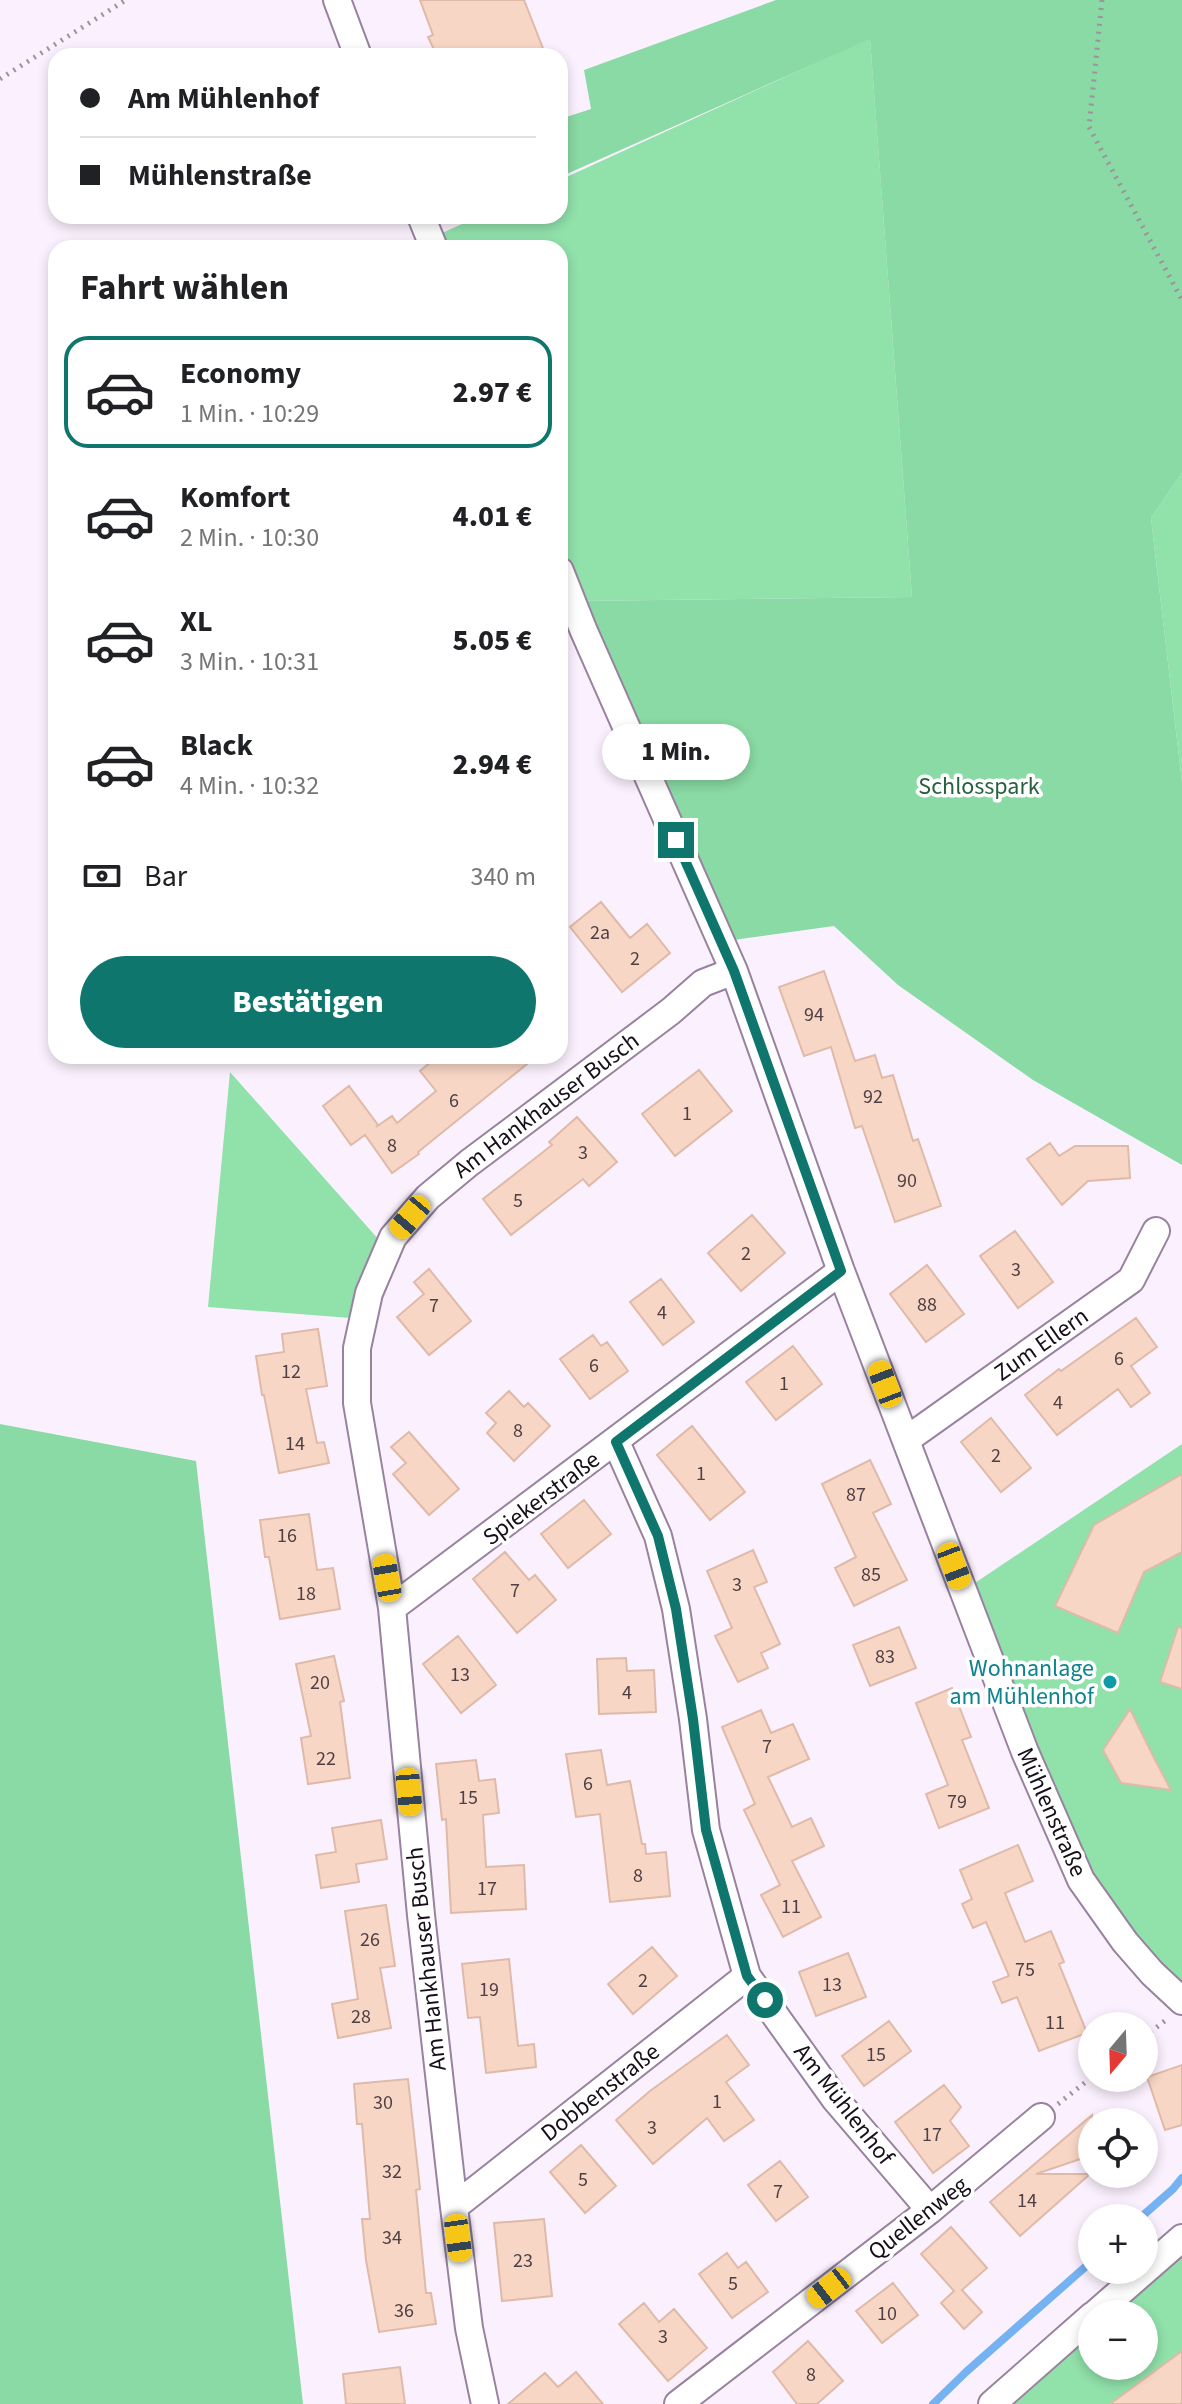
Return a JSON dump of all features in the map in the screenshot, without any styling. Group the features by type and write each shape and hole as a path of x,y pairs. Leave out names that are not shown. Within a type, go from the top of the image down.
{"street":[{"path":"337,0 355,48"},
{"name":"Mühlenstraße","path":"568,591 734,971 841,1271 1025,1752 1081,1880 1125,1942 1182,2001"},
{"name":"Am Hankhauser Busch","path":"485,2404 469,2328 454,2207 421,1915 392,1608 357,1403 357,1348 369,1293 393,1237 428,1197 671,1011 703,983 734,971"},
{"name":"Zum Ellern","path":"906,1440 1131,1280 1156,1231"},
{"name":"Spiekerstraße","path":"392,1608 841,1271"},
{"name":"Am Mühlenhof","path":"616,1442 662,1551 676,1609 706,1830 747,1976 835,2099 930,2210"},
{"name":"Dobbenstraße","path":"454,2207 747,1976"},
{"name":"Quellenweg","path":"678,2404 930,2210 1041,2117"},
{"path":"1110,2300 1182,2238"},
{"path":"992,2404 1078,2328"}],"path":[{"path":"49,48 126,0"},
{"path":"1102,0 1089,127 1182,300"},
{"path":"0,79 48,49"},
{"path":"1041,2117 1078,2088"}],"green space":[{"name":"Schlosspark","path":"776,0 1182,0 1182,473 1151,518 1182,782 1182,1165 1033,1080 898,985 834,926 733,940 572,601 912,597 870,39 568,173 568,116 591,109 584,70"},
{"path":"870,38 912,597 572,601 568,591 568,240 434,240 433,237 462,224 568,224 568,176"},
{"path":"1182,473 1182,782 1151,518"},
{"path":"230,1072 388,1250 363,1319 208,1307"},
{"path":"0,1424 196,1461 303,2404 0,2404"},
{"path":"1182,1444 1182,2001 1081,1880 963,1591"},
{"path":"1182,2247 1182,2404 1004,2404 1078,2338 1078,2380 1158,2380 1158,2300 1122,2300 1140,2284 1158,2284 1158,2268"}],"building":[{"path":"420,0 524,0 543,48 433,48 428,37 433,35"},
{"path":"601,902 630,938 647,924 670,953 622,992 570,927"},
{"path":"824,971 855,1061 875,1055 882,1078 893,1075 913,1141 918,1139 941,1206 895,1222 862,1126 855,1128 831,1047 804,1056 779,987"},
{"path":"428,1064 527,1064 392,1173 365,1135 351,1145 323,1106 349,1086 378,1125 376,1127 392,1116 397,1123 436,1091 420,1071"},
{"path":"699,1070 732,1111 675,1156 642,1114"},
{"path":"577,1117 617,1162 589,1186 583,1179 511,1235 483,1199 552,1145 549,1142"},
{"path":"1050,1143 1059,1156 1075,1146 1128,1146 1130,1178 1088,1181 1062,1205 1027,1159"},
{"path":"752,1215 785,1253 741,1291 708,1253"},
{"path":"1015,1231 1053,1282 1018,1308 980,1256"},
{"path":"927,1265 964,1314 926,1342 890,1294"},
{"path":"429,1269 471,1321 429,1355 397,1317 424,1294 414,1282"},
{"path":"661,1279 694,1322 663,1345 630,1302"},
{"path":"1136,1318 1157,1347 1131,1366 1150,1393 1131,1407 1118,1389 1057,1435 1025,1395"},
{"path":"318,1329 327,1386 306,1389 317,1443 324,1442 329,1463 279,1473 256,1356 284,1352 282,1334"},
{"path":"593,1335 601,1346 607,1342 628,1371 590,1399 560,1359"},
{"path":"793,1346 822,1384 776,1420 746,1382"},
{"path":"509,1391 524,1407 528,1403 550,1426 514,1461 487,1433 496,1423 486,1413"},
{"path":"991,1418 1031,1468 1001,1492 961,1442"},
{"path":"692,1426 745,1492 710,1520 657,1455"},
{"path":"409,1432 459,1489 429,1515 393,1474 406,1463 391,1447"},
{"path":"870,1460 891,1504 873,1513 907,1580 854,1606 835,1568 856,1557 822,1484"},
{"name":"Wohnanlage am Mühlenhof","path":"1182,1474 1182,1552 1144,1572 1118,1633 1055,1606 1094,1525"},
{"path":"584,1500 611,1534 568,1568 541,1534"},
{"path":"309,1514 317,1570 333,1568 340,1609 280,1619 269,1557 265,1557 260,1520"},
{"path":"753,1550 767,1582 754,1587 780,1644 761,1653 768,1668 738,1682 715,1636 732,1628 707,1571"},
{"path":"505,1552 529,1580 535,1575 556,1600 517,1633 473,1579"},
{"path":"899,1627 916,1668 870,1686 853,1645"},
{"path":"1178,1627 1182,1628 1182,1689 1160,1682"},
{"path":"458,1636 496,1685 461,1713 423,1664"},
{"path":"334,1656 344,1701 340,1702 350,1778 308,1784 301,1738 311,1736 296,1664"},
{"path":"626,1658 627,1671 654,1670 656,1712 599,1714 597,1659"},
{"path":"952,1688 971,1737 962,1740 989,1808 939,1828 926,1794 948,1785 916,1703"},
{"path":"1130,1709 1171,1790 1121,1783 1103,1750"},
{"path":"761,1710 771,1733 793,1724 809,1759 768,1777 792,1827 811,1818 824,1846 792,1861 821,1917 783,1937 761,1895 780,1885 744,1810 755,1804 722,1727"},
{"path":"601,1750 607,1785 630,1781 646,1854 666,1852 670,1896 610,1902 600,1814 576,1817 566,1754"},
{"path":"476,1760 479,1781 495,1779 499,1813 483,1815 486,1867 524,1865 526,1909 451,1913 446,1819 442,1820 436,1764"},
{"path":"381,1820 387,1859 356,1864 359,1882 321,1888 316,1855 336,1852 332,1828"},
{"path":"1018,1845 1033,1881 1005,1893 1025,1942 1051,1931 1064,1962 1059,1964 1078,2012 1078,2036 1039,2051 1017,1997 1002,2003 993,1982 1009,1976 986,1922 973,1928 962,1904 972,1899 960,1870"},
{"path":"386,1905 395,1966 380,1968 391,2028 338,2038 332,2004 358,1999 345,1911"},
{"path":"652,1947 677,1976 633,2014 608,1984"},
{"path":"848,1953 866,1997 816,2016 799,1972"},
{"path":"509,1959 518,2046 534,2044 536,2067 486,2073 480,2017 468,2018 462,1964"},
{"path":"889,2021 911,2051 864,2086 842,2056"},
{"path":"727,2035 749,2065 726,2082 754,2120 724,2141 707,2118 653,2164 616,2120"},
{"path":"1182,2065 1182,2125 1165,2130 1152,2092 1158,2092 1158,2073"},
{"path":"408,2079 420,2189 416,2190 426,2293 431,2293 436,2324 379,2332 366,2260 362,2219 370,2219 362,2124 357,2124 354,2084"},
{"path":"944,2085 961,2107 950,2121 969,2146 933,2173 895,2122"},
{"path":"1078,2127 1078,2160 1036,2174 1078,2174 1078,2185 1020,2236 990,2202"},
{"path":"581,2145 616,2186 585,2213 550,2172"},
{"path":"780,2161 808,2197 776,2221 748,2185"},
{"path":"544,2219 552,2296 502,2301 494,2223"},
{"path":"951,2227 987,2268 962,2290 982,2312 964,2329 941,2303 954,2291 921,2254"},
{"path":"727,2253 738,2268 746,2262 768,2292 732,2318 699,2274"},
{"path":"893,2283 918,2315 882,2343 856,2311"},
{"path":"644,2303 659,2322 674,2309 707,2348 668,2381 619,2324"},
{"path":"808,2341 843,2381 817,2404 797,2404 773,2372"},
{"path":"1182,2351 1182,2404 1110,2404 1143,2380 1158,2380 1158,2369"},
{"path":"400,2367 405,2404 346,2404 343,2374"},
{"path":"576,2372 603,2404 508,2404 545,2373 558,2387"}],"waterway":[{"path":"1156,2204 1182,2178"},
{"path":"933,2404 1078,2273"}],"place":[{"name":"Wohnanlage am Mühlenhof","path":"1110,1682"}],"route":[{"path":"676,840 734,971 841,1271 616,1442 658,1536 676,1609 706,1830 747,1976 765,2000"}]}
